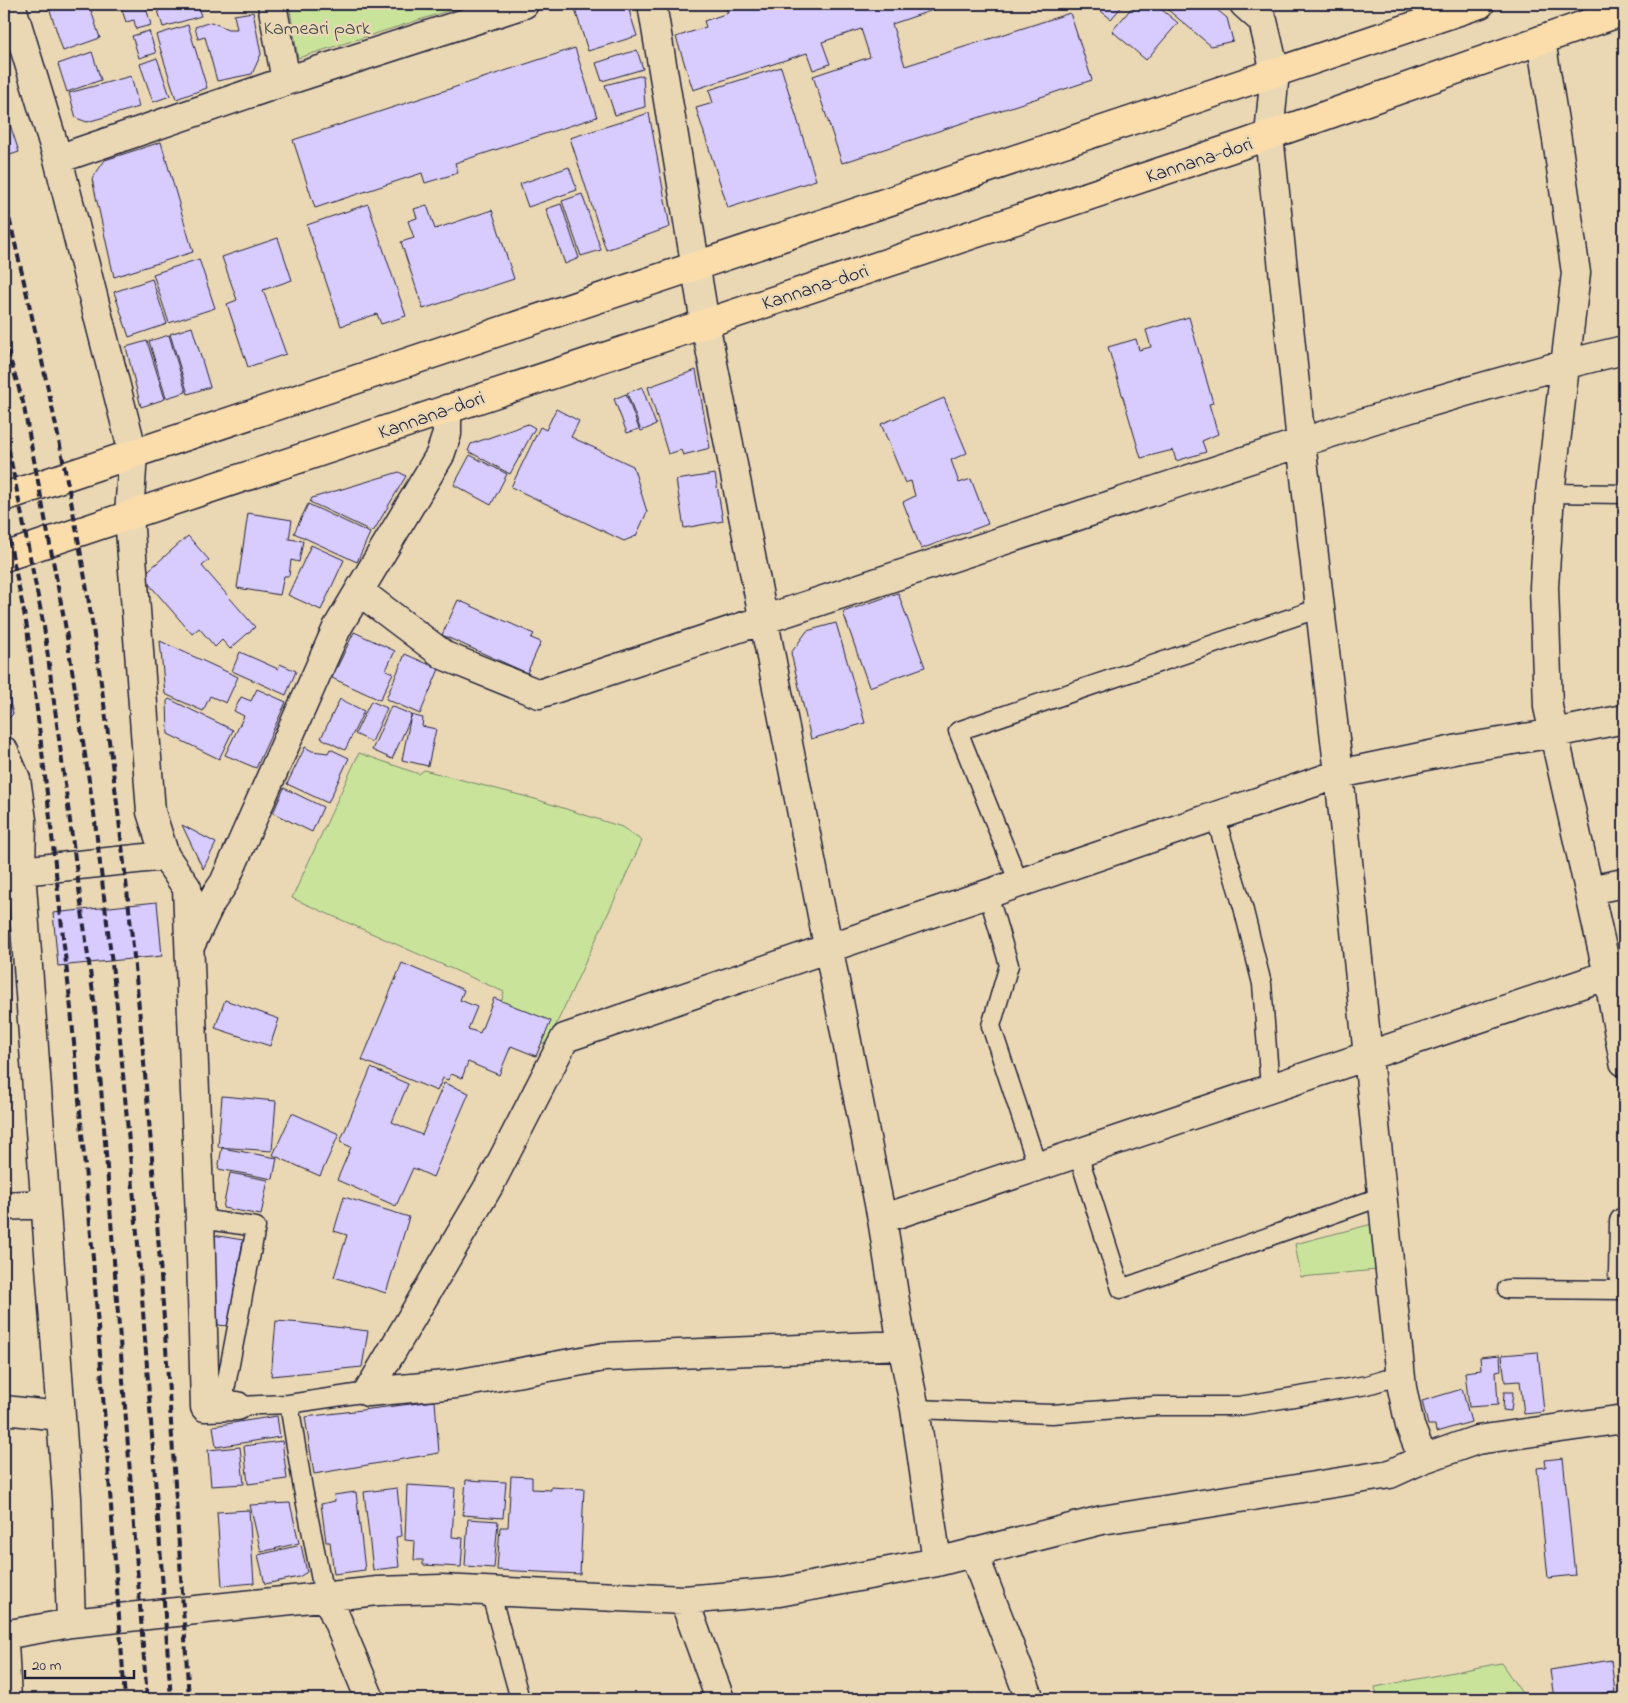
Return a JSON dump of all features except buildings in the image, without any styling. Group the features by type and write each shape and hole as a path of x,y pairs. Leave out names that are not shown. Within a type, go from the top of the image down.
{"main road":[{"path":"4,497 1480,4"},
{"name":"Kannana-dori","path":"4,557 1269,135 1624,11"}],"street":[{"path":"11,4 58,159 133,453 128,516 151,812 165,856 187,888 200,1219 205,1407 230,1406"},
{"path":"272,4 286,81"},
{"path":"58,159 286,81 524,4"},
{"path":"652,4 705,323 882,1219 902,1345 915,1410 937,1562"},
{"path":"1257,9 1275,72 1269,135 1301,442 1340,774 1400,1375 1410,1426 1423,1459"},
{"path":"1541,40 1576,273 1550,493 1544,588 1548,707 1608,975 1624,1062"},
{"path":"359,592 445,656 539,694 1301,442 1472,389 1624,350"},
{"path":"189,948 211,902 224,883 337,628 440,455 447,434 447,409"},
{"path":"368,1392 490,1184 565,1038 1340,774 1464,748 1554,734 1624,719"},
{"path":"4,751 16,779 22,820 12,874 45,1204 67,1498 71,1623"},
{"path":"12,874 165,856"},
{"path":"1589,890 1624,883"},
{"path":"882,1219 1608,975"},
{"path":"4,1206 45,1204"},
{"path":"1624,1222 1624,1277"},
{"path":"368,1392 456,1384 604,1357 902,1345"},
{"path":"4,1410 60,1416"},
{"path":"4,1635 71,1623 378,1591 441,1589 684,1600 779,1592 937,1562 1102,1520 1390,1474 1423,1459 1477,1440 1624,1419"},
{"path":"973,1552 1030,1699"},
{"path":"327,1596 370,1699"},
{"path":"684,1600 720,1699"},
{"path":"4,1643 7,1699"}],"lane":[{"path":"1550,493 1624,494"},
{"path":"1018,883 958,731 1320,608"},
{"path":"1215,816 1243,908 1262,984 1270,1088"},
{"path":"988,894 1009,965 991,1026 1038,1168"},
{"path":"1078,1154 1121,1289 1383,1196"},
{"path":"200,1219 256,1228 230,1406 290,1404 368,1392"},
{"path":"1507,1289 1624,1290"},
{"path":"915,1410 1052,1414 1154,1406 1239,1406 1367,1385 1400,1375"},
{"path":"290,1404 303,1489 321,1580 327,1596"},
{"path":"490,1591 520,1699"}],"green space":[{"name":"Kameari park","path":"289,4 470,4 298,58"},
{"path":"359,753 419,774 424,770 535,799 622,827 642,841 547,1044 532,1041 500,1006 504,992 292,898"},
{"path":"1380,1222 1387,1269 1301,1277 1295,1244"},
{"path":"1501,1663 1526,1699 1378,1699 1375,1687"}],"railway":[{"path":"4,196 41,355 74,515 92,622 111,756 141,1025 162,1294 189,1699"},
{"path":"4,339 23,402 65,624 94,813 117,1006 139,1256 171,1699"},
{"path":"4,426 44,627 95,1008 147,1699"},
{"path":"4,515 27,627 71,1009 93,1258 125,1699"}]}
